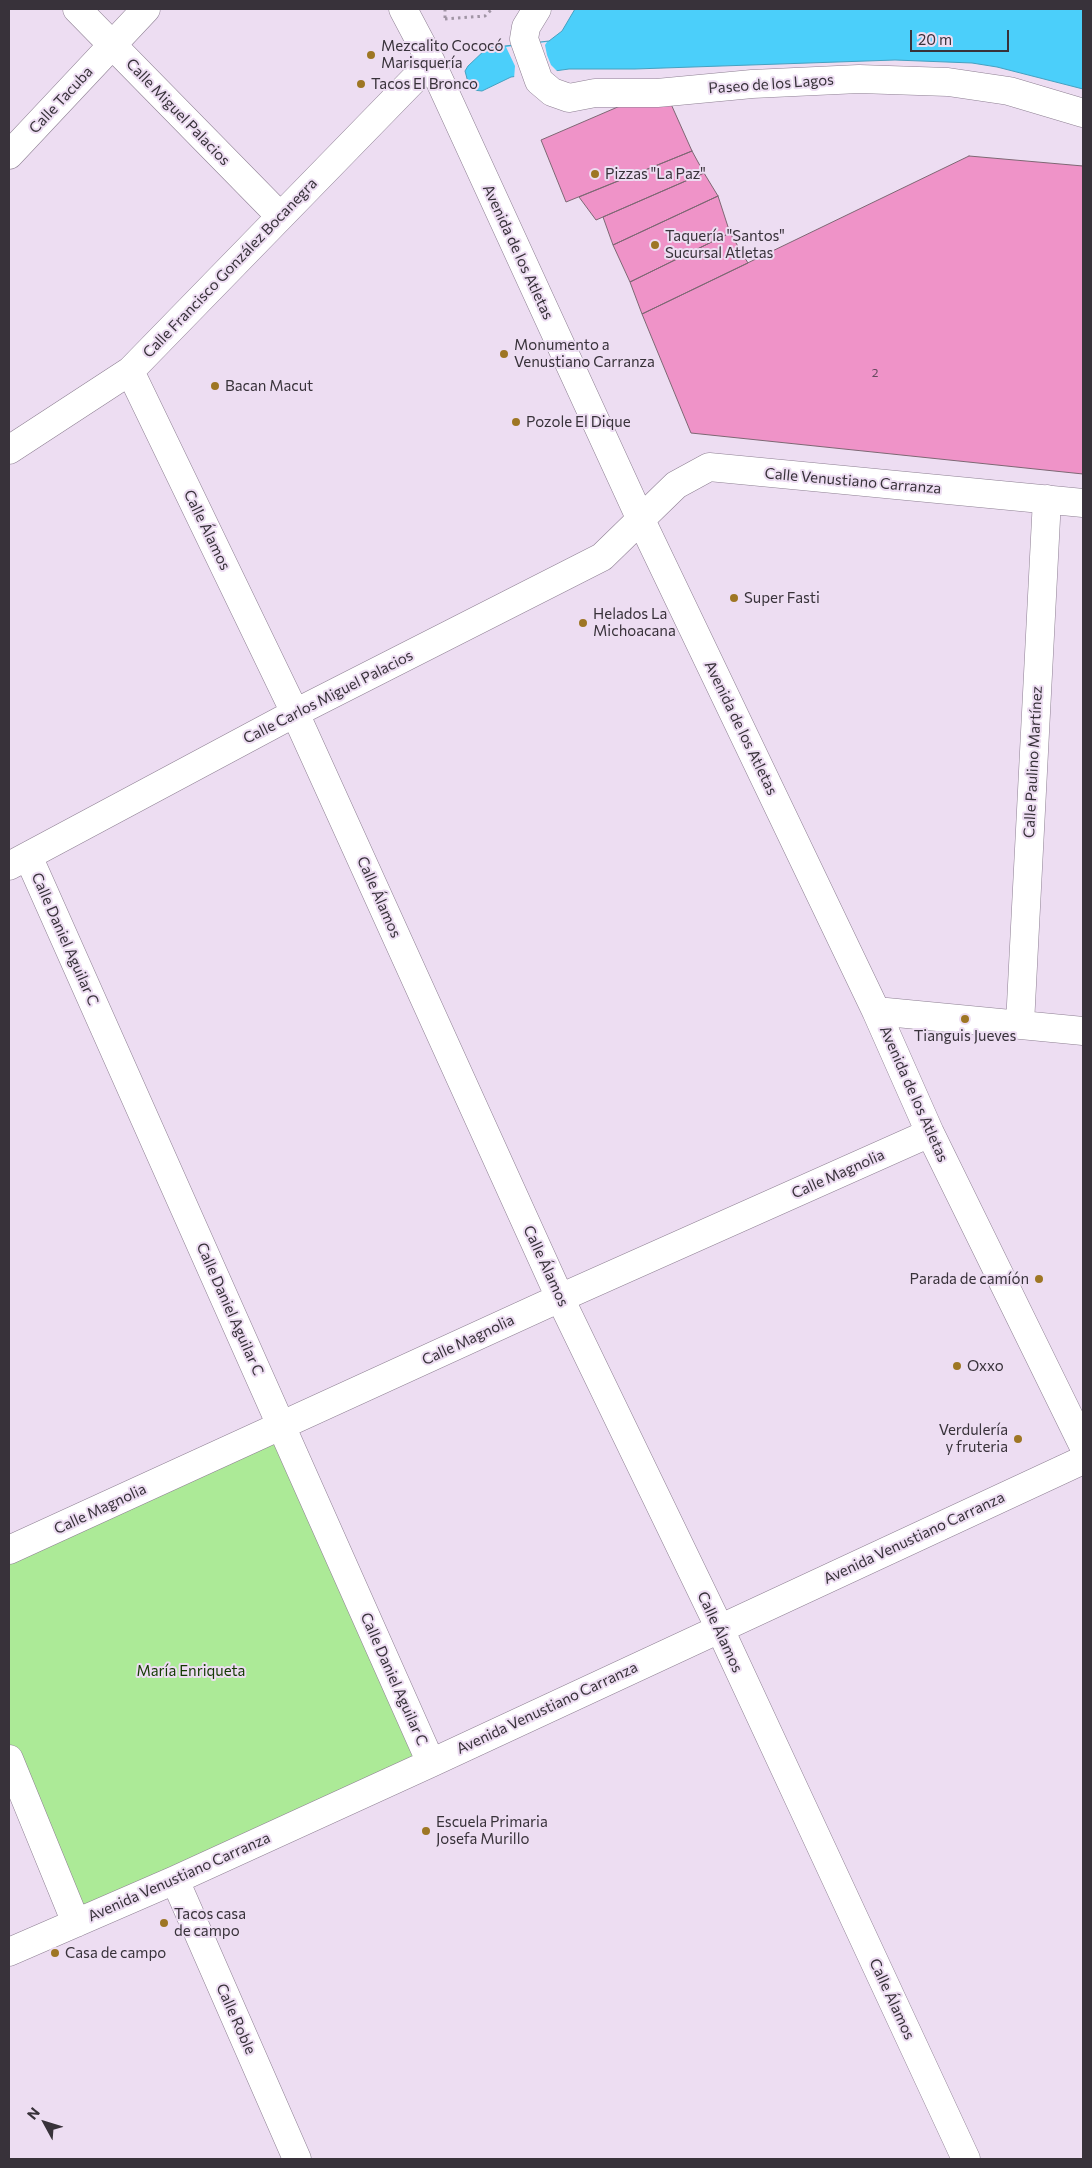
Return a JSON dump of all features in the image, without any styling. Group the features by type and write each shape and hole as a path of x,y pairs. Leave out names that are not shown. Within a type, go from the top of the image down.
{"street":[{"name":"Calle Miguel Palacios","path":"77,9 280,216"},
{"name":"Calle Tacuba","path":"9,155 146,9"},
{"name":"Avenida de los Atletas","path":"403,9 431,62 641,520 876,1011 930,1133 1083,1445"},
{"name":"Paseo de los Lagos","path":"537,9 526,26 524,39 538,81 552,92 569,98 594,93 657,93 752,84 850,79 948,82 1009,91 1083,113"},
{"name":"Calle Francisco González Bocanegra","path":"9,450 130,371 431,62"},
{"name":"Calle Álamos","path":"130,371 295,713 560,1298 719,1628 966,2159"},
{"name":"Calle Venustiano Carranza","path":"641,520 676,485 709,468 1083,503"},
{"name":"Calle Paulino Martínez","path":"1020,1024 1047,499"},
{"name":"Calle Carlos Miguel Palacios","path":"18,861 295,713 602,557 641,520"},
{"name":"Calle Daniel Aguilar C","path":"18,861 282,1425 432,1763"},
{"path":"876,1011 1083,1031"},
{"name":"Calle Magnolia","path":"9,1550 560,1298 930,1133"},
{"name":"Avenida Venustiano Carranza","path":"9,1952 175,1880 432,1763 1083,1460"},
{"path":"9,1760 76,1923"},
{"name":"Calle Roble","path":"175,1880 297,2159"}],"path":[{"path":"445,19 485,16 492,9"}],"green space":[{"name":"María Enriqueta","path":"282,1425 431,1763 76,1923 9,1759 9,1550"}],"water":[{"path":"575,9 1083,9 1083,89 997,67 972,63 895,60 635,69 569,69 511,77 482,91 473,90 469,86 465,71 487,48 549,41 562,31"}],"pier":[{"path":"547,42 545,45 547,55 551,65 559,73 514,79 515,66 506,47"}],"building":[{"name":"Pizzas \"La Paz\"","path":"671,104 692,151 566,202 541,140 620,106"},
{"path":"692,151 704,173 596,220 579,197"},
{"path":"969,156 1083,166 1083,474 691,433 642,314"},
{"path":"704,173 718,196 613,245 603,217"},
{"path":"718,196 730,233 630,282 613,245"},
{"path":"730,233 748,263 642,314 630,282"}],"place":[{"name":"Mezcalito Cococó Marisquería","path":"371,55"},
{"name":"Tacos El Bronco","path":"361,84"},
{"name":"Pizzas \"La Paz\"","path":"595,174"},
{"name":"Taquería \"Santos\" Sucursal Atletas","path":"655,245"},
{"name":"Monumento a Venustiano Carranza","path":"504,354"},
{"name":"Bacan Macut","path":"215,386"},
{"name":"Pozole El Dique","path":"516,422"},
{"name":"Super Fasti","path":"734,598"},
{"name":"Helados La Michoacana","path":"583,623"},
{"name":"Tianguis Jueves","path":"965,1019"},
{"name":"Parada de camíón","path":"1039,1279"},
{"name":"Oxxo","path":"957,1366"},
{"name":"Verdulería y fruteria","path":"1018,1439"},
{"name":"Escuela Primaria Josefa Murillo","path":"426,1831"},
{"name":"Tacos casa de campo","path":"164,1923"},
{"name":"Casa de campo","path":"55,1953"}]}
